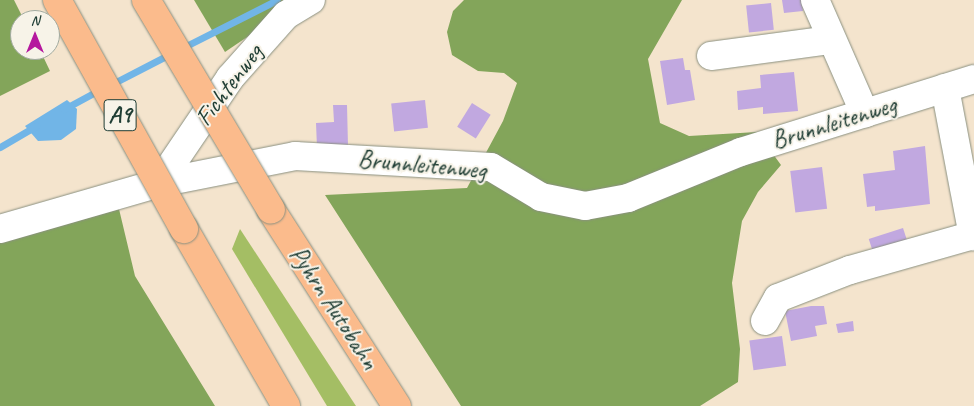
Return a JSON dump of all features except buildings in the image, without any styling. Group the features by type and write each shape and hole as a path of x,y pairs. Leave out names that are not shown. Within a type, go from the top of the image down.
{"highway":[{"name":"A9","path":"57,0 184,229 286,406"},
{"name":"Pyhrn Autobahn","path":"146,0 271,210 397,406"}],"street":[{"name":"Fichtenweg","path":"159,183 230,78 286,15 311,0"},
{"path":"815,0 865,114"},
{"path":"711,56 831,40"},
{"name":"Brunnleitenweg","path":"0,229 159,183 295,156 491,167 541,197 585,206 628,198 741,152 974,79"},
{"path":"765,321 778,298 850,270 973,236 945,88"}],"green space":[{"path":"0,0 14,0 19,10 10,10 10,60 45,60 50,71 0,96"},
{"path":"194,0 302,0 225,52"},
{"path":"464,0 682,0 648,59 660,123 689,136 757,132 781,165 758,192 742,221 732,283 740,349 738,382 700,406 461,406 325,195 467,188 503,121 517,83 504,73 478,71 452,55 447,32 453,11"},
{"path":"119,209 135,276 215,406 0,406 0,243"},
{"path":"240,229 356,406 327,406 232,249"}],"water":[{"path":"67,100 77,109 76,129 61,140 38,141 25,126"}],"waterway":[{"path":"182,48 277,0"},
{"path":"110,85 172,53"},
{"path":"64,109 101,89"},
{"path":"0,147 36,126"}]}
